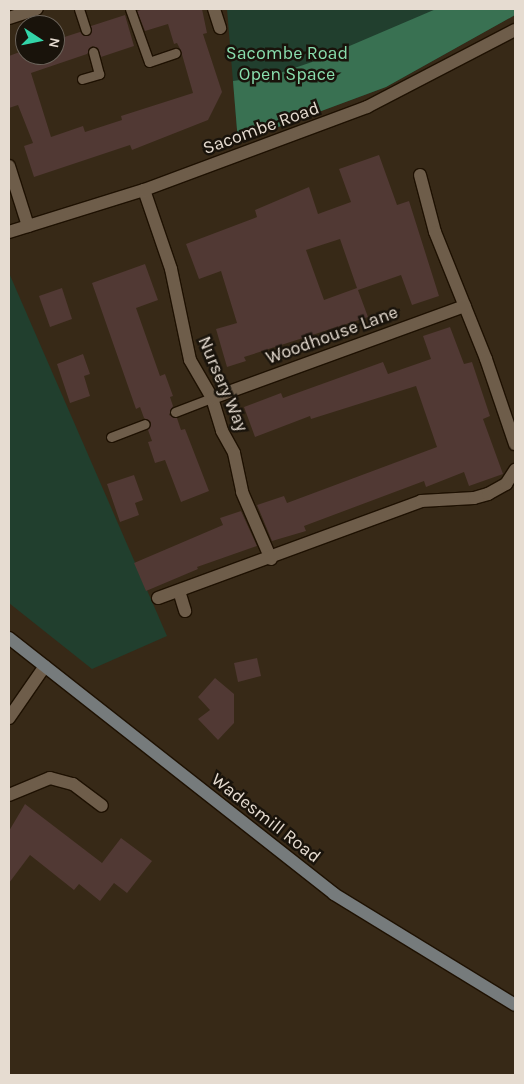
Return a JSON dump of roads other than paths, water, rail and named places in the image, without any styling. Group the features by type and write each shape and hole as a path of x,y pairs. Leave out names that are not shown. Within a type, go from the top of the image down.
{"main road":[{"name":"Wadesmill Road","path":"9,638 334,894 515,1005"}],"street":[{"path":"9,18 37,9"},
{"path":"214,9 220,28"},
{"name":"Sacombe Road","path":"9,232 144,190 367,107 515,30"},
{"path":"9,166 28,226"},
{"path":"420,175 435,232 465,306 515,444"},
{"name":"Nursery Way","path":"144,190 171,270 190,360 212,398 222,430 234,453 242,492 271,559"},
{"name":"Woodhouse Lane","path":"212,398 465,306"},
{"path":"158,598 271,559 421,501 460,500 488,494 506,484 515,470"},
{"path":"179,591 185,612"},
{"path":"9,718 45,666"},
{"path":"9,795 50,778 73,784 102,806"}],"lane":[{"path":"79,9 86,30"},
{"path":"130,9 149,62 175,53"},
{"path":"82,79 99,74 93,52"},
{"path":"175,412 212,398"},
{"path":"111,437 145,424"}],"park label":[{"name":"Sacombe Road Open Space","path":"287,64"}]}
